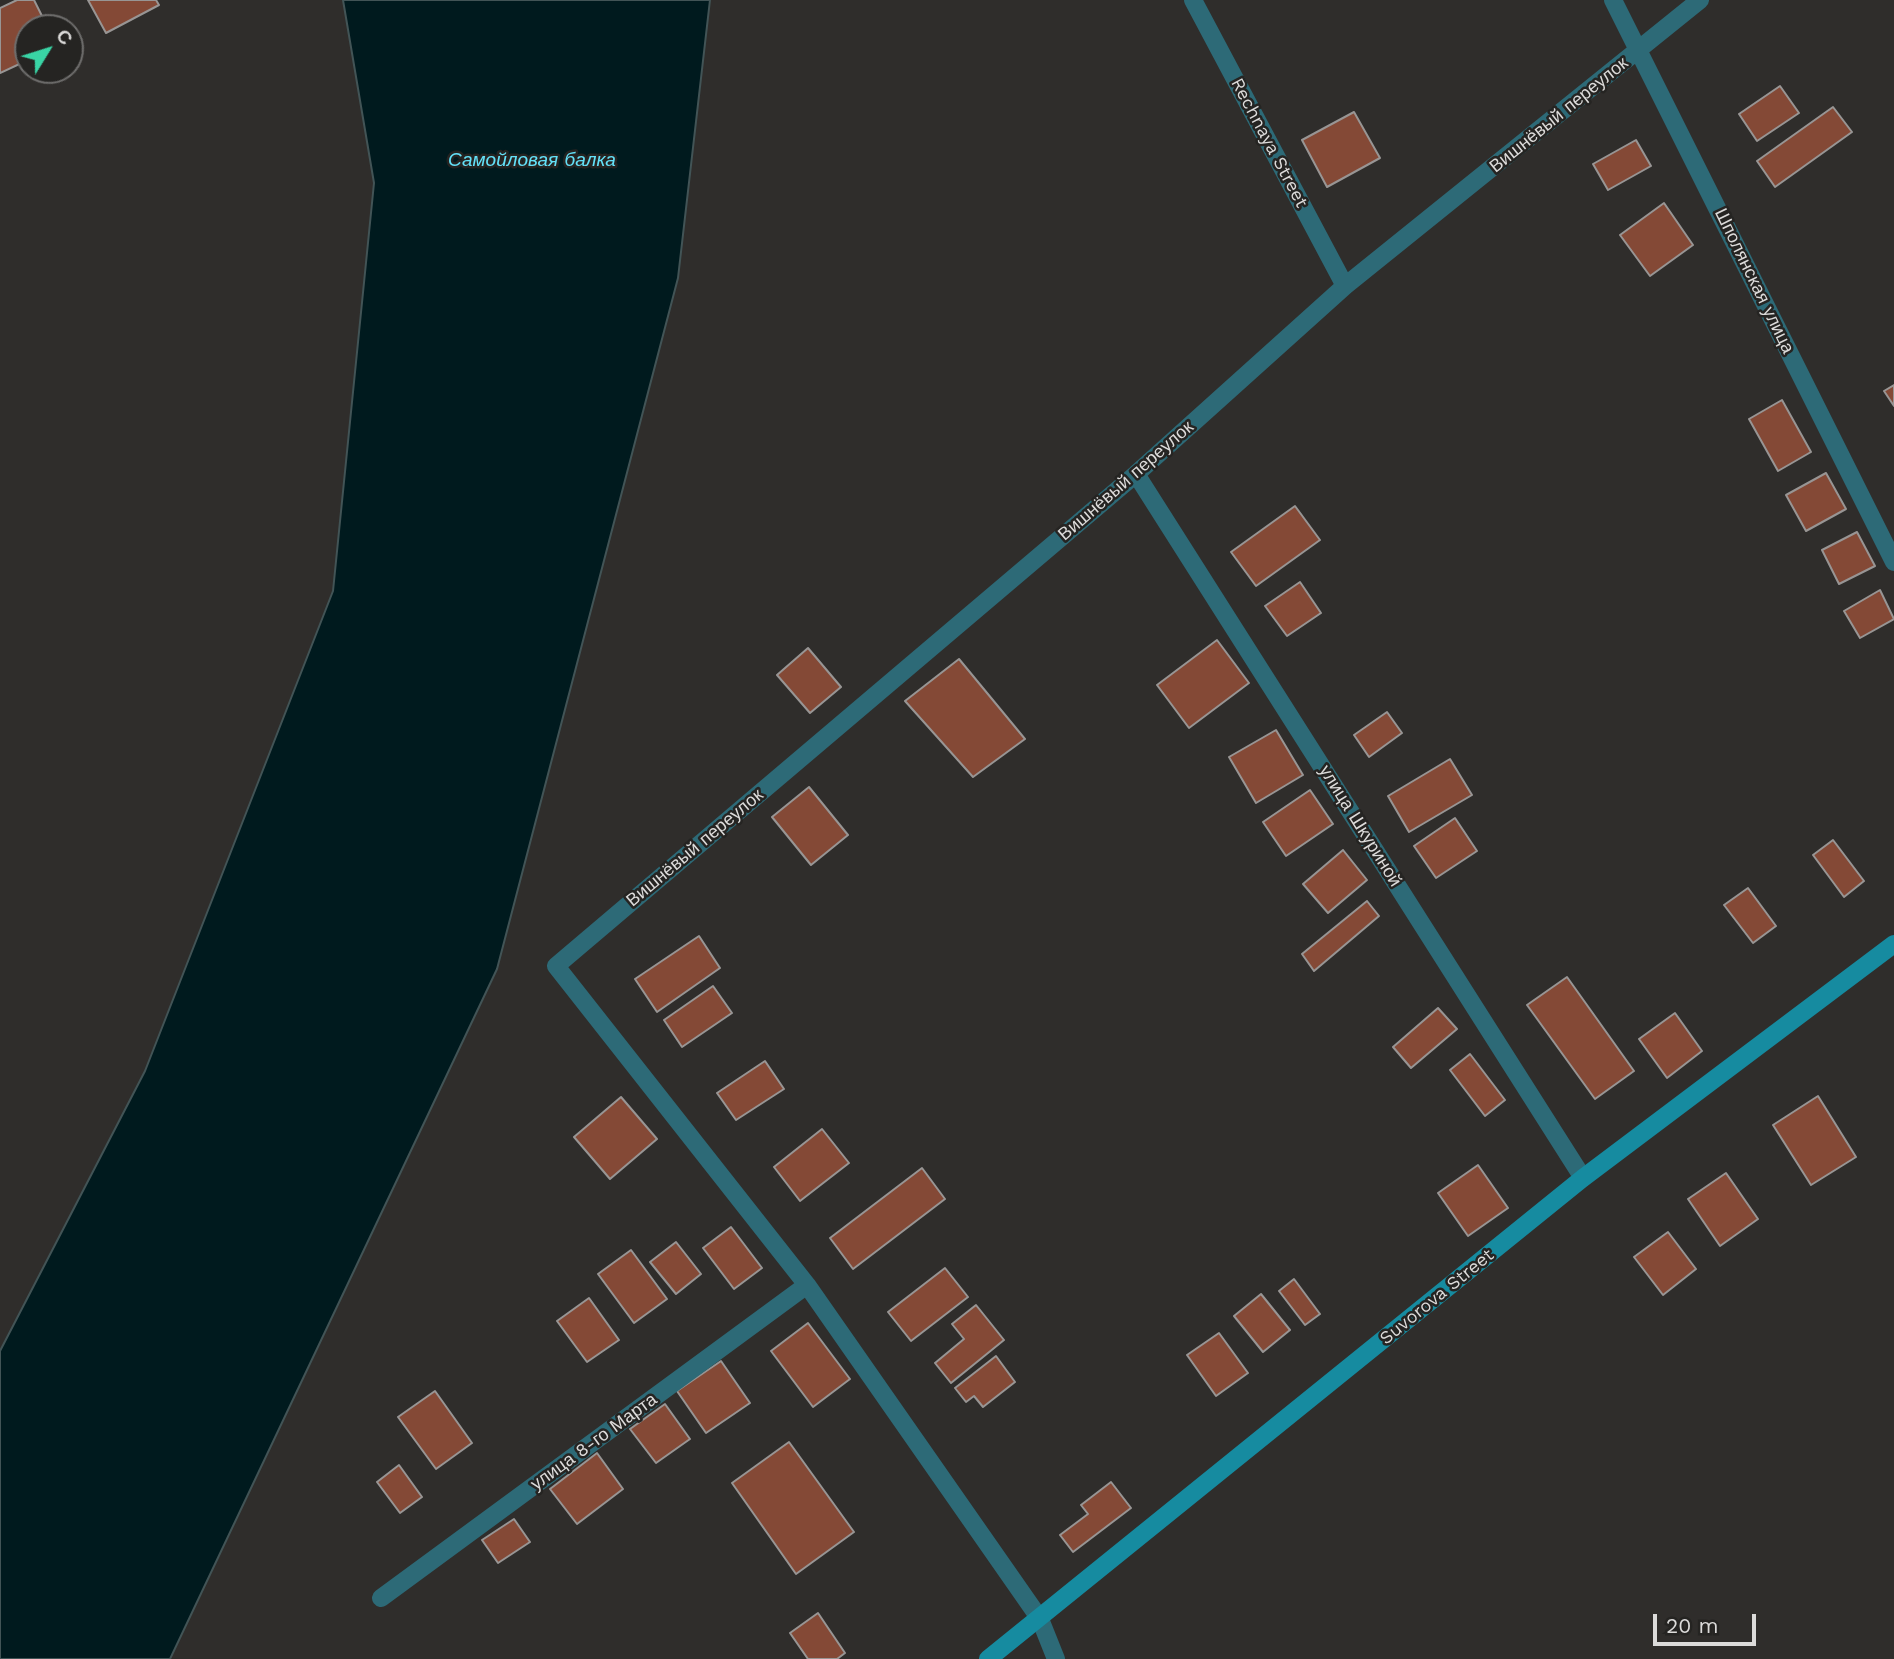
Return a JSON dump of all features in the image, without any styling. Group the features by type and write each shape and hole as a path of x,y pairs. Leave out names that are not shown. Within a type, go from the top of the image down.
{"street":[{"name":"Rechnaya Street","path":"1193,0 1345,286"},
{"name":"Шполянская улица","path":"1613,0 1894,562"},
{"name":"Вишнёвый переулок","path":"807,1285 556,966 1136,474 1345,286 1700,0"},
{"name":"улица Шкуриной","path":"1136,474 1583,1178"},
{"name":"Suvorova Street","path":"988,1659 1583,1178 1894,944"},
{"name":"улица 8-го Марта","path":"382,1598 807,1285"},
{"path":"807,1285 1040,1619 1056,1659"}],"water":[{"name":"Самойловая балка","path":"343,0 710,0 678,278 497,969 170,1659 0,1659 0,1351 145,1071 333,591 374,183"}],"building":[{"path":"17,0 34,0 41,14 14,14 14,66 0,73 0,8"},
{"path":"88,0 156,0 159,5 106,33"},
{"path":"1780,86 1799,113 1757,141 1739,114"},
{"path":"1833,107 1852,132 1775,187 1757,161"},
{"path":"1354,112 1380,158 1327,187 1302,140"},
{"path":"1636,140 1651,166 1608,190 1593,164"},
{"path":"1664,203 1693,245 1650,276 1620,235"},
{"path":"1894,385 1894,406 1884,391"},
{"path":"1782,400 1811,452 1778,471 1749,419"},
{"path":"1826,473 1846,509 1806,531 1786,495"},
{"path":"1295,506 1320,540 1256,586 1231,552"},
{"path":"1857,532 1875,566 1839,584 1822,550"},
{"path":"1300,582 1321,613 1287,636 1265,606"},
{"path":"1880,590 1894,619 1860,638 1844,611"},
{"path":"1217,640 1249,683 1189,728 1157,685"},
{"path":"808,648 841,687 810,713 777,675"},
{"path":"959,659 1025,739 973,777 905,701"},
{"path":"1387,712 1402,733 1369,757 1354,735"},
{"path":"1276,730 1303,775 1256,803 1229,757"},
{"path":"1450,759 1472,795 1409,832 1388,796"},
{"path":"809,787 848,835 811,865 772,817"},
{"path":"1310,790 1333,824 1286,856 1263,822"},
{"path":"1455,818 1477,851 1436,878 1414,846"},
{"path":"1833,840 1864,881 1844,897 1813,855"},
{"path":"1343,850 1367,880 1328,913 1303,884"},
{"path":"1748,888 1776,926 1753,943 1724,905"},
{"path":"1367,901 1379,916 1314,971 1302,954"},
{"path":"699,936 720,968 657,1012 635,979"},
{"path":"1567,977 1634,1071 1595,1099 1527,1005"},
{"path":"713,986 732,1013 682,1047 664,1020"},
{"path":"1438,1008 1457,1029 1411,1068 1393,1047"},
{"path":"1675,1013 1702,1051 1667,1078 1639,1039"},
{"path":"1470,1054 1505,1100 1485,1116 1450,1070"},
{"path":"765,1061 784,1089 736,1120 717,1093"},
{"path":"1818,1096 1856,1157 1811,1185 1773,1125"},
{"path":"621,1097 657,1139 610,1179 574,1137"},
{"path":"822,1129 849,1163 800,1201 774,1167"},
{"path":"1478,1165 1508,1208 1468,1236 1438,1193"},
{"path":"922,1168 945,1199 853,1269 830,1238"},
{"path":"1726,1173 1758,1219 1720,1246 1688,1199"},
{"path":"731,1227 762,1268 734,1289 703,1248"},
{"path":"1668,1232 1696,1269 1663,1295 1634,1257"},
{"path":"676,1242 701,1274 676,1294 650,1262"},
{"path":"631,1250 667,1299 634,1323 598,1274"},
{"path":"945,1268 968,1297 911,1341 888,1312"},
{"path":"1294,1279 1320,1314 1305,1325 1279,1291"},
{"path":"1261,1294 1290,1330 1263,1352 1234,1316"},
{"path":"589,1298 619,1340 587,1362 557,1321"},
{"path":"976,1305 1004,1340 951,1383 935,1363 964,1339 952,1324"},
{"path":"808,1323 850,1379 813,1407 771,1351"},
{"path":"1219,1333 1248,1373 1216,1396 1187,1355"},
{"path":"996,1356 1015,1382 983,1407 974,1396 966,1402 955,1388"},
{"path":"721,1361 750,1403 706,1433 677,1391"},
{"path":"435,1391 472,1443 436,1469 398,1417"},
{"path":"665,1404 690,1439 656,1463 630,1429"},
{"path":"789,1442 854,1532 796,1574 732,1483"},
{"path":"597,1453 623,1489 577,1524 550,1489"},
{"path":"399,1465 422,1497 400,1513 377,1482"},
{"path":"1111,1482 1131,1508 1073,1552 1060,1535 1088,1514 1081,1505"},
{"path":"514,1519 530,1542 498,1563 482,1540"},
{"path":"818,1613 845,1653 837,1659 808,1659 790,1633"}]}
